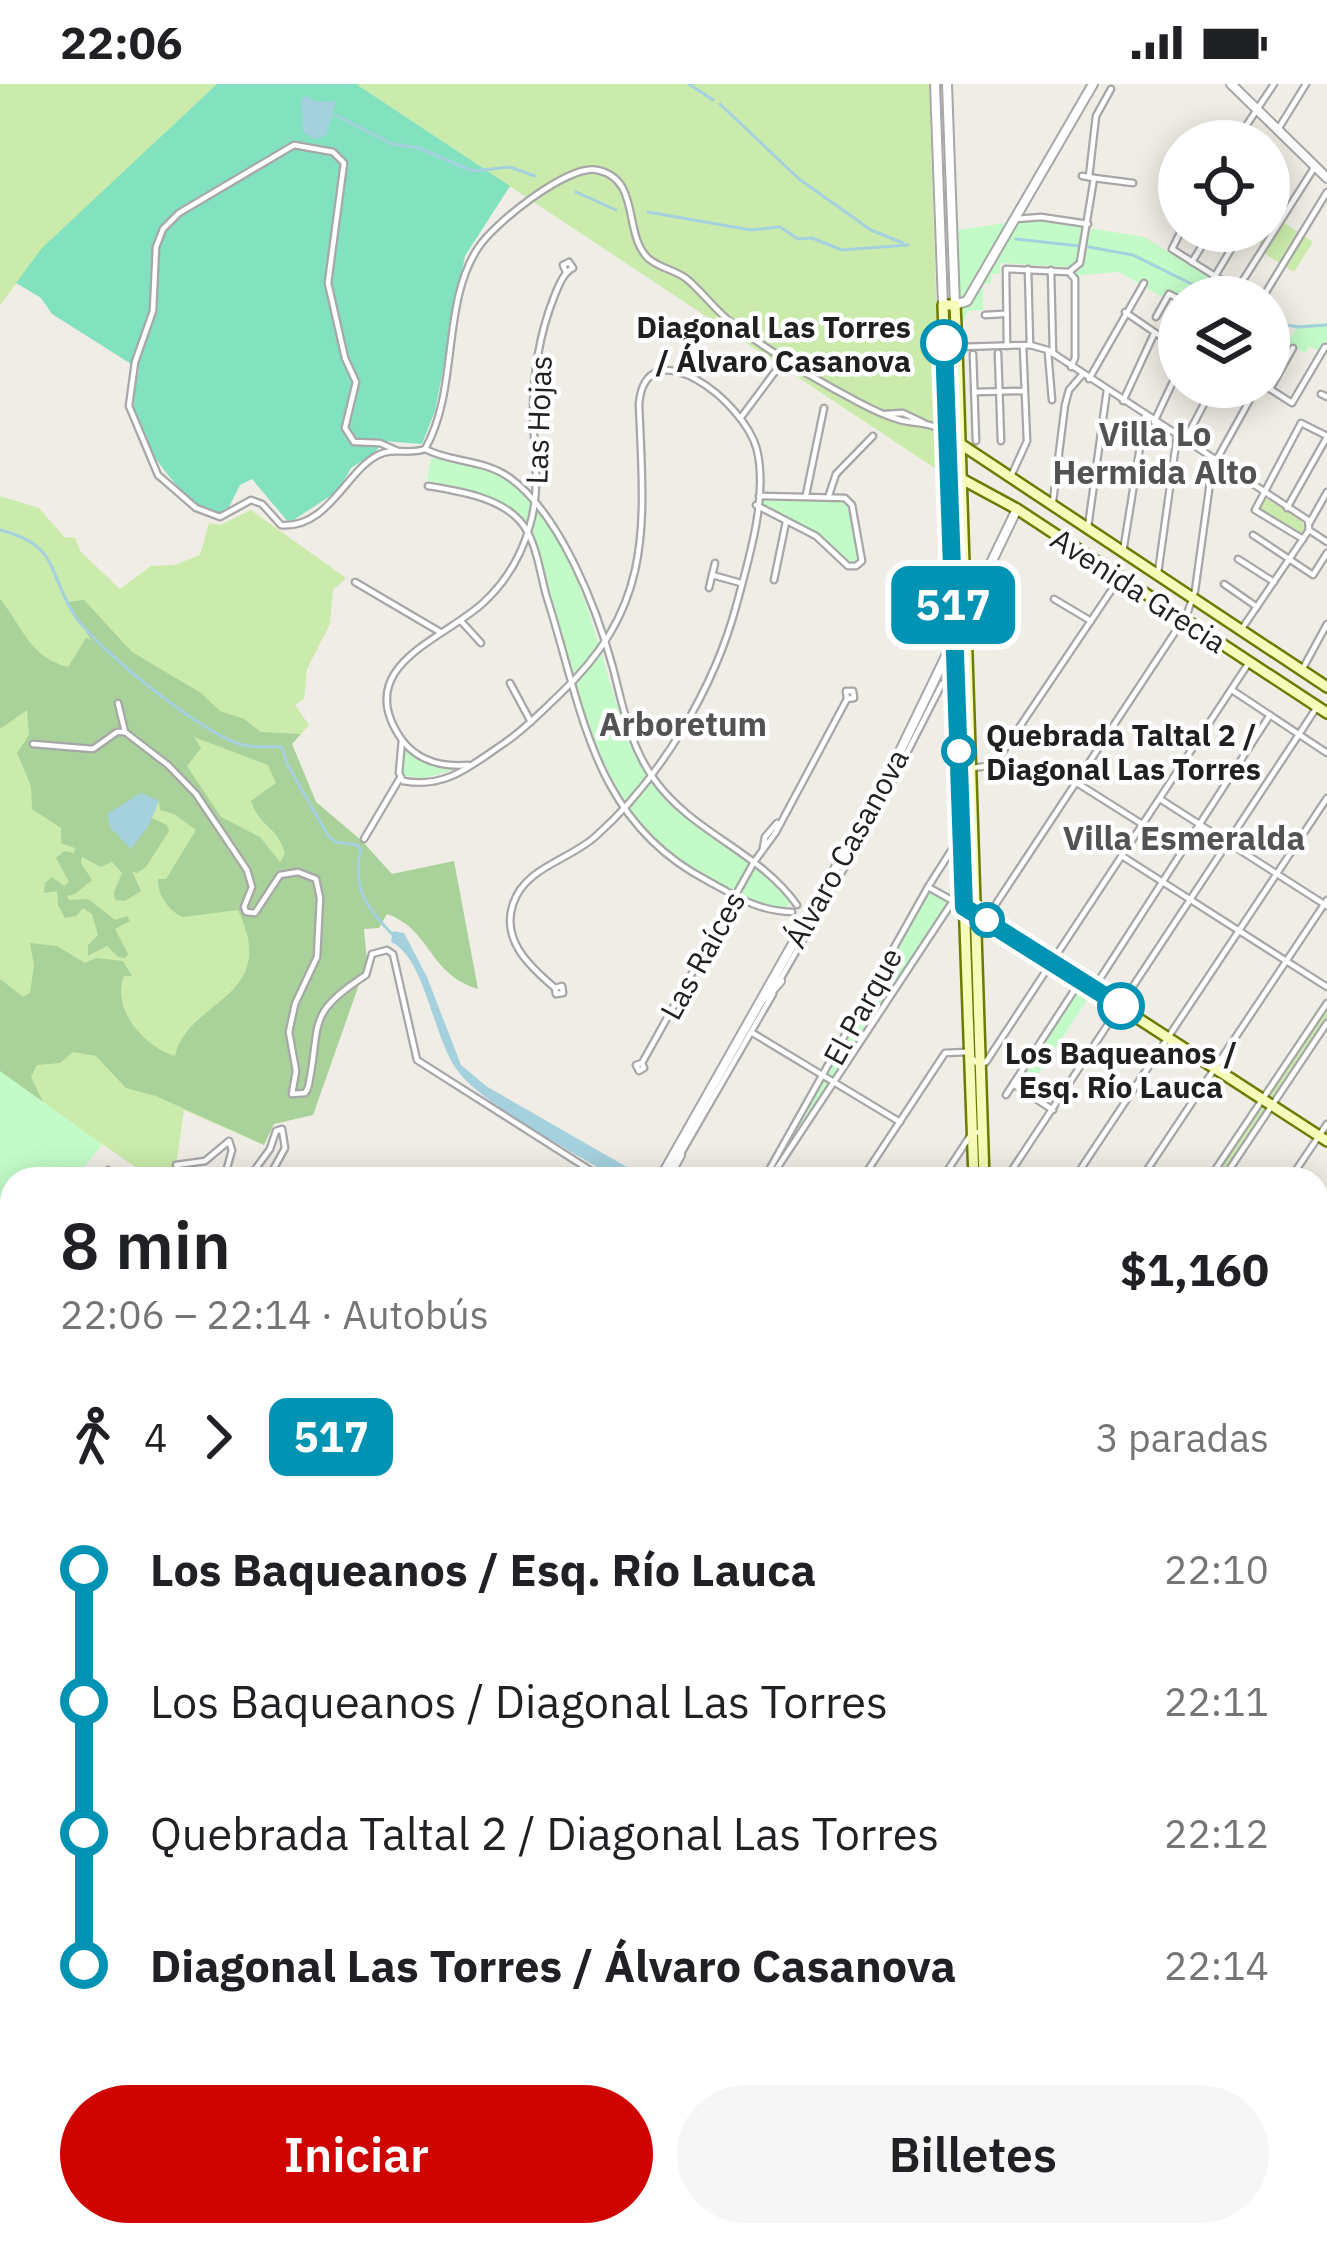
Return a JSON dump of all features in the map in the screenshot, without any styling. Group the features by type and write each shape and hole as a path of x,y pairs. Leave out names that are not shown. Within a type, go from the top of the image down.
{"main road":[{"path":"949,304 957,347 954,636 964,770 970,1053 982,1167"},
{"path":"949,304 947,434 964,616 962,835 980,1066 975,1167"},
{"name":"Avenida Grecia","path":"959,443 1327,687"},
{"name":"Avenida Grecia","path":"954,476 1017,508 1322,710"},
{"path":"969,909 1323,1138"}],"street":[{"path":"935,84 939,207 949,304"},
{"path":"947,84 949,304"},
{"path":"949,304 967,301 1093,84"},
{"path":"1231,84 1264,120"},
{"path":"1250,120 1274,84"},
{"path":"1282,120 1306,84"},
{"path":"1006,346 1006,269 1069,272 1080,263 1088,224 1096,116 1111,88"},
{"path":"398,451 380,442 354,442 346,431 356,382 344,358 328,283 332,232 345,170 333,152 294,145 170,220 156,248 153,310 131,382 129,406 158,476 206,514 224,516 251,500 262,504 281,525 296,525 340,497 357,470 371,459 398,451 424,449 497,470 535,501 568,552 606,645 624,715 650,774 692,820 775,877 797,904 818,907"},
{"path":"1290,146 1327,178"},
{"path":"1246,276 1315,167"},
{"path":"424,449 440,410 462,292 478,248 520,208 583,170 602,171 620,184 639,247 650,260 684,277 725,318 852,399 884,414 934,425 947,434"},
{"path":"1088,177 1133,184"},
{"path":"1274,276 1327,192"},
{"path":"939,207 951,193"},
{"path":"1013,220 1032,216 1088,224"},
{"path":"1177,252 1215,276 1229,252"},
{"path":"1192,262 1198,252"},
{"path":"1009,479 1027,441 1028,268"},
{"path":"1052,271 1052,400"},
{"name":"Las Hojas","path":"402,740 389,708 392,680 404,659 501,584 527,533 535,501 536,364 544,326 566,272"},
{"path":"1069,272 1075,279 1072,367"},
{"path":"1052,508 1069,390 1086,377 1144,283"},
{"path":"1125,312 1158,336"},
{"path":"1156,317 1158,313"},
{"path":"985,315 1006,314"},
{"path":"1123,401 1154,334"},
{"path":"957,347 1026,345 1050,352 1308,520 1308,528"},
{"path":"1290,402 1324,347"},
{"path":"1290,353 1293,348"},
{"path":"973,353 976,441"},
{"path":"998,353 1001,441"},
{"path":"742,416 777,369"},
{"path":"400,778 437,782 462,774 531,722 606,645 628,599 640,551 640,395 652,378 674,371 697,378 742,416 756,447 756,506 741,583 707,681 650,774 591,841 529,879 514,900 510,926 517,949 554,988"},
{"path":"1087,531 1107,390"},
{"path":"975,392 1025,391"},
{"path":"806,495 824,408"},
{"path":"1154,422 1161,408"},
{"path":"1185,441 1203,408"},
{"path":"986,919 1186,617 1215,462 1244,408"},
{"path":"1123,554 1145,416"},
{"path":"934,425 947,417"},
{"path":"1287,508 1327,437 1300,423 1256,510 1303,539"},
{"path":"829,495 836,474 873,436"},
{"path":"1158,577 1177,436"},
{"path":"428,486 488,501 515,517 527,533 592,749 622,809 671,859 762,909 792,912 806,928"},
{"path":"1241,630 1303,539 1327,492"},
{"path":"756,506 816,536 848,566 859,566 864,556 852,505 842,496 757,496"},
{"name":"Álvaro Casanova","path":"925,711 954,636 1017,508"},
{"path":"774,580 787,521"},
{"path":"1308,528 1327,542"},
{"path":"1253,535 1313,575 1327,553"},
{"path":"1238,559 1274,582"},
{"path":"709,588 715,563"},
{"path":"712,575 741,583"},
{"path":"964,770 987,766 1002,753 1120,578"},
{"path":"355,582 420,616 440,632"},
{"path":"1224,584 1257,607"},
{"path":"1054,599 1091,621"},
{"path":"460,620 482,643"},
{"path":"1302,670 1327,624"},
{"path":"1317,641 1327,647"},
{"path":"870,1167 945,1053 954,1049 970,1053 980,1066 1249,662"},
{"name":"Álvaro Casanova","path":"673,1167 748,1030 756,1006 806,928 925,711 944,680 956,677"},
{"path":"509,683 531,722"},
{"path":"1231,690 1327,753"},
{"name":"Las Raíces","path":"642,1063 765,837 781,819 847,699"},
{"path":"118,703 125,732 196,794 241,860 252,880 246,912 255,913 280,875 298,872 316,879 320,898 317,957 295,1004 289,1032 296,1071 292,1094 308,1088 322,1009 337,992 366,975 372,954 379,950 393,954 417,1060 585,1167"},
{"path":"1014,1167 1299,734 1322,710"},
{"path":"1094,988 1270,716"},
{"path":"33,744 93,749 117,732 125,732"},
{"path":"402,740 431,761 473,764"},
{"path":"364,839 400,778 402,740"},
{"path":"1077,783 1142,824"},
{"path":"1149,1167 1326,904 1159,798"},
{"path":"1082,1167 1327,798"},
{"name":"El Parque","path":"773,1167 928,887 962,835"},
{"path":"1122,856 1327,987"},
{"path":"928,887 969,909"},
{"name":"El Parque","path":"775,1167 953,901"},
{"path":"792,912 797,904"},
{"name":"Álvaro Casanova","path":"671,1167 681,1142 780,982 806,928"},
{"path":"1006,1095 1082,980"},
{"path":"756,1006 780,982"},
{"path":"1230,1167 1327,1003"},
{"path":"1219,1167 1327,1023"},
{"path":"748,1030 900,1122"},
{"path":"1013,1084 1053,1110"},
{"path":"1300,1167 1323,1138 1327,1124"},
{"path":"256,1167 280,1128 285,1132 285,1148 275,1167"},
{"path":"951,1167 977,1132"},
{"path":"176,1165 205,1162 229,1141 227,1167"},
{"path":"680,1155 681,1142"}],"green space":[{"path":"0,84 217,84 43,248 0,305"},
{"path":"217,84 356,84 510,186 465,256 435,411 422,444 385,441 351,468 338,491 289,523 252,479 240,485 227,511 217,516 190,499 153,454 137,421 134,398 139,369 52,314 41,298 16,283 42,248"},
{"path":"356,84 929,84 942,473"},
{"path":"1033,219 1144,237 1158,246 1158,252 1169,252 1208,276 1158,276 1158,295 1119,272 1079,279 1066,267 1000,263 1000,274 991,274 991,284 983,284 983,310 968,311 961,327 958,230"},
{"path":"1290,227 1313,242 1294,272 1262,252 1290,252"},
{"path":"1327,323 1327,346 1323,344 1319,351 1309,346 1305,353 1292,346 1290,350 1290,338 1299,325"},
{"path":"431,458 476,465 514,486 544,517 584,599 627,733 645,770 691,821 784,890 790,902 784,910 709,878 672,853 642,824 602,758 527,525 500,502 427,480"},
{"path":"0,496 39,508 64,537 75,538 81,552 120,589 151,566 175,565 200,555 209,523 220,525 251,510 346,578 333,590 330,624 307,669 304,699 295,705 309,725 292,744 316,802 362,841 329,992 264,1145 184,1110 176,1167 136,1167 102,1144 84,1167 0,1167"},
{"path":"1265,498 1301,520 1305,528 1300,536 1258,510"},
{"path":"764,500 843,501 849,505 861,555 857,562 762,504"},
{"path":"0,599 35,648 68,667 86,638 91,640 68,602 84,600 132,652 201,693 220,711 244,719 261,732 301,734 292,744 316,802 392,874 454,861 478,989 449,973 402,921 387,914 379,928 364,929 367,962 313,1115 274,1124 264,1145 156,1096 126,1088 96,1056 73,1052 60,1063 37,1065 31,1077 49,1114 0,1102 0,979 23,997 30,993 34,965 30,943 57,946 85,963 96,958 123,961 132,976 124,976 122,1002 133,1025 175,1056 196,1021 240,980 248,963 248,940 238,910 183,917 165,902 158,879 166,879 196,830 160,810 159,801 131,848 152,818 167,825 169,831 146,867 132,871 141,891 125,901 115,900 122,873 112,862 101,867 82,857 92,880 67,896 69,900 88,899 115,920 127,916 130,921 115,929 128,954 125,958 107,946 88,956 88,945 98,935 92,914 83,908 65,918 57,891 44,893 52,877 64,886 69,882 56,858 64,851 74,853 75,848 61,843 61,828 32,809 31,786 17,753 29,735 27,710 0,729","holes":["194,737 268,765 276,783 251,801 282,844 285,854 280,862 260,837 221,817 187,766 201,748"]},
{"path":"405,749 432,765 463,767 425,778 403,776"},
{"path":"928,894 947,903 773,1167"},
{"path":"1078,990 1089,997 1028,1090 1017,1083"},
{"path":"1327,1005 1327,1019 1229,1167 1218,1167"},
{"path":"0,1071 102,1144 84,1167 0,1167"}],"water":[{"path":"306,96 318,102 336,101 326,136 314,139 303,132 301,100"},
{"path":"141,793 159,801 131,849 110,827 107,814"},
{"path":"393,931 404,933 427,977 461,1065 486,1086 627,1167 597,1167 469,1084 449,1056 412,964 391,942"}],"waterway":[{"path":"689,84 713,100"},
{"path":"720,104 799,179 871,230 903,243"},
{"path":"335,115 392,144 419,148 473,171 510,167 535,176"},
{"path":"576,192 616,210"},
{"path":"648,212 751,230 780,227 798,239 812,238 842,250 908,245"},
{"path":"1016,239 1079,246"},
{"path":"1089,247 1133,255 1176,276"},
{"path":"1290,326 1327,325"},
{"path":"0,530 20,536 43,552 75,616 154,690 227,739 249,746 282,747 329,837 361,849 358,876 364,898 395,937"}],"bus line":[{"name":"517","path":"944,343 964,907 1121,1006"}],"place":[{"name":"Diagonal Las Torres / Álvaro Casanova","path":"944,343"},
{"name":"Quebrada Taltal 2 / Diagonal Las Torres","path":"959,751"},
{"name":"Los Baqueanos / Esq. Río Lauca","path":"1121,1006"}],"district":[{"name":"Villa Lo Hermida Alto","path":"1155,452"},
{"name":"Arboretum","path":"683,723"},
{"name":"Villa Esmeralda","path":"1184,837"}]}
